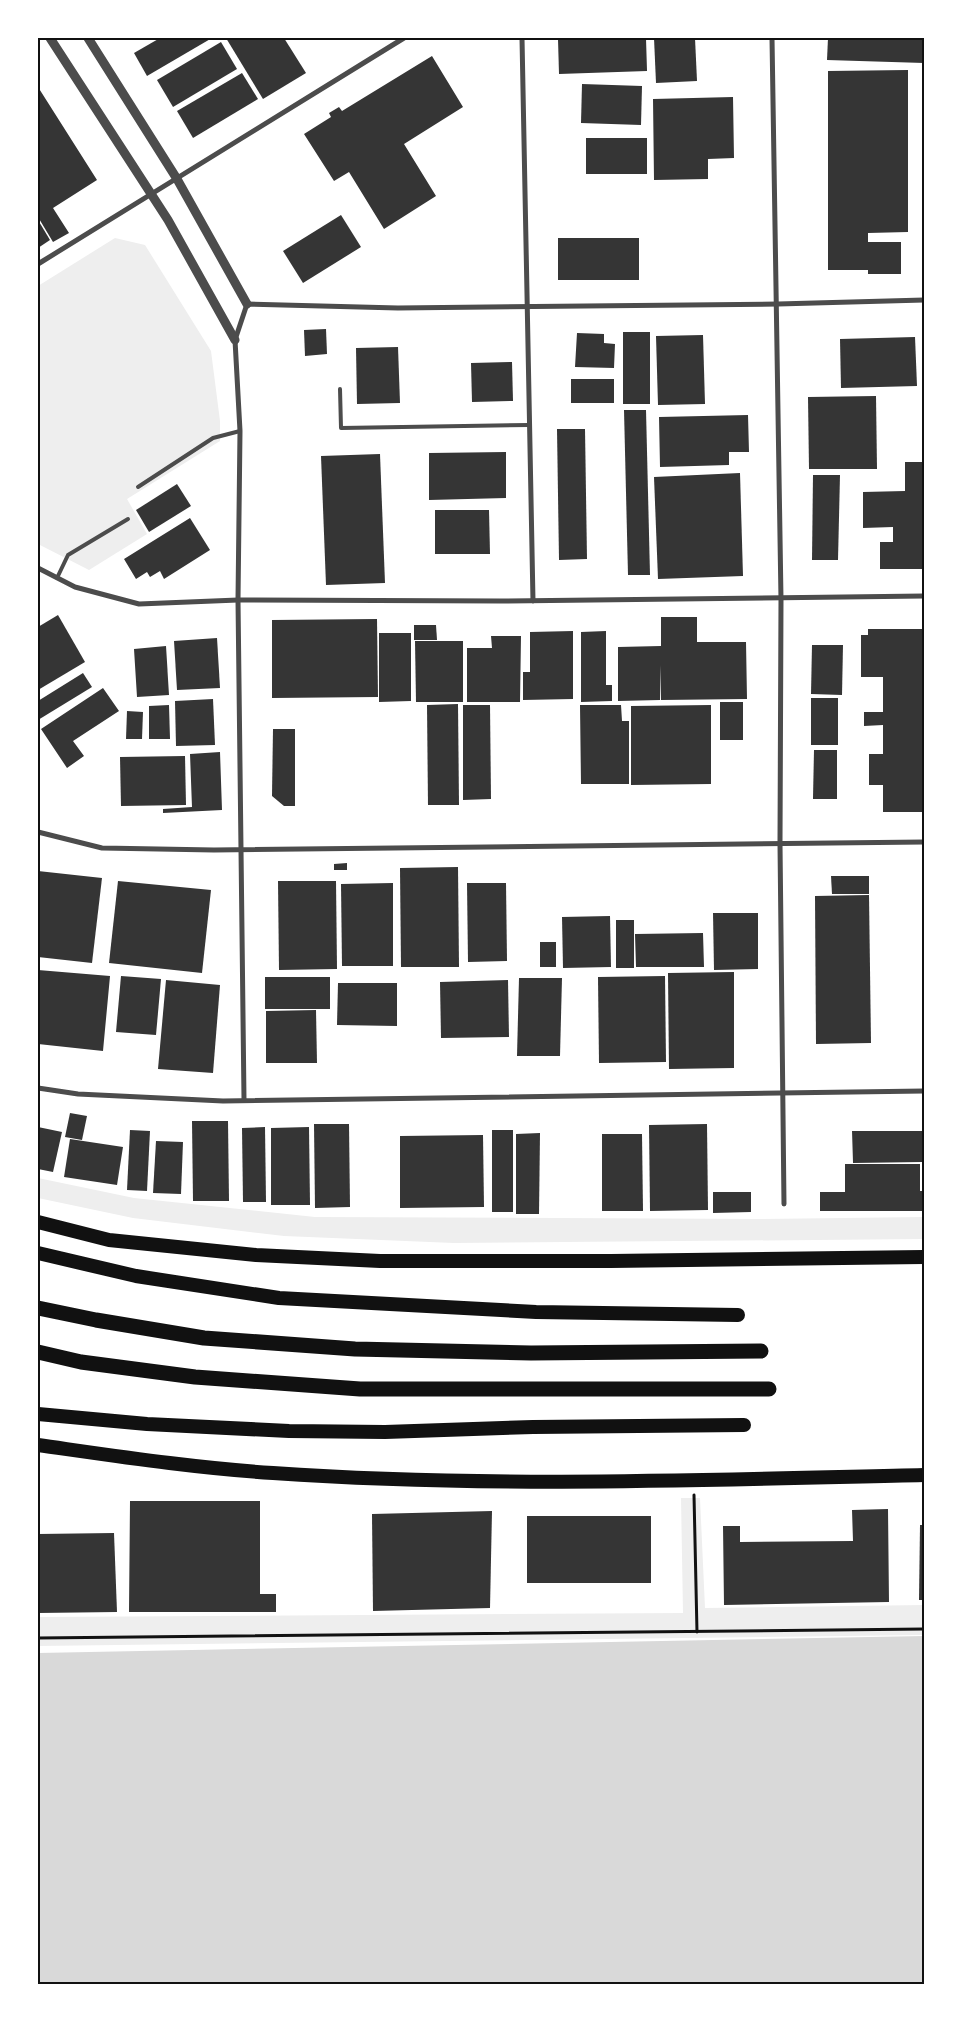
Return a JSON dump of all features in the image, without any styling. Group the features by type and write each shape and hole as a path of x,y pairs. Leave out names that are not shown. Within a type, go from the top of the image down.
{"highway":[{"path":"38,1222 109,1240 256,1254 380,1261 611,1261 924,1257"},
{"path":"38,1253 136,1276 279,1298 536,1312 738,1315"},
{"path":"38,1308 204,1338 355,1348 531,1353 761,1351"},
{"path":"38,1352 81,1362 195,1377 360,1389 769,1389"},
{"path":"38,1414 147,1424 289,1432 385,1432 533,1427 744,1426"},
{"path":"38,1446 190,1466 274,1473 447,1480 694,1480 924,1475"}],"street":[{"path":"50,38 152,194 235,340"},
{"path":"88,38 177,179 247,304 235,340 240,431 238,600 244,1099"},
{"path":"38,264 404,38"},
{"path":"522,38 533,600"},
{"path":"772,38 778,304 781,599 780,844 784,1204"},
{"path":"247,304 398,308 778,304 924,300"},
{"path":"38,568 75,587 139,604 238,600 781,599 924,596"},
{"path":"38,832 102,848 241,850 924,842"},
{"path":"38,1088 78,1094 223,1101 244,1099 924,1091"}],"lane":[{"path":"340,389 341,428 529,425"},
{"path":"138,487 213,438 240,431"},
{"path":"57,578 68,556 128,519"}],"path":[{"path":"694,1495 697,1632"},
{"path":"38,1638 924,1629"}],"shaded area":[{"path":"115,238 145,245 211,351 220,421 220,441 127,499 147,534 89,570 38,544 38,286"},
{"path":"38,1178 134,1198 315,1217 761,1219 924,1217 924,1239 454,1243 284,1236 133,1218 38,1198"},
{"path":"681,1498 700,1498 705,1608 924,1605 924,1635 38,1646 38,1617 683,1613"},
{"path":"924,1636 924,1984 38,1984 38,1653"}],"building":[{"path":"160,38 212,38 147,76 134,53"},
{"path":"226,38 284,38 306,73 263,99"},
{"path":"646,38 647,71 559,74 558,39"},
{"path":"654,38 695,38 697,81 656,83"},
{"path":"828,38 924,38 924,63 827,60"},
{"path":"221,42 237,69 173,107 157,80"},
{"path":"432,56 463,107 404,144 436,196 384,229 349,172 334,181 304,134 331,117 329,113 339,107 342,111"},
{"path":"908,70 908,232 868,233 868,242 901,242 901,274 868,274 868,270 828,270 828,71"},
{"path":"242,73 258,99 193,138 177,111"},
{"path":"582,84 642,86 641,125 581,123"},
{"path":"38,87 97,180 53,208 69,233 53,242 38,217"},
{"path":"733,97 734,158 708,159 708,179 654,180 653,99"},
{"path":"586,138 647,138 647,174 586,174"},
{"path":"341,215 361,247 303,283 283,251"},
{"path":"38,220 50,240 38,248"},
{"path":"558,238 639,238 639,280 558,280"},
{"path":"326,329 327,354 305,356 304,330"},
{"path":"623,332 650,332 650,404 623,404"},
{"path":"577,333 604,334 604,343 615,344 614,368 575,367"},
{"path":"703,335 705,404 658,405 656,336"},
{"path":"915,337 917,386 841,388 840,339"},
{"path":"398,347 400,403 357,404 356,348"},
{"path":"512,362 513,401 472,402 471,363"},
{"path":"571,379 614,379 614,403 571,403"},
{"path":"876,396 877,469 809,469 808,397"},
{"path":"624,410 646,410 650,575 628,575"},
{"path":"748,415 749,452 729,452 729,465 660,467 659,417"},
{"path":"557,429 585,429 587,559 559,560"},
{"path":"506,452 506,498 429,500 429,453"},
{"path":"380,454 385,583 326,585 321,456"},
{"path":"905,462 922,462 923,569 880,569 880,542 893,542 893,527 863,528 863,492 905,491"},
{"path":"740,473 743,576 658,579 654,477"},
{"path":"813,475 840,475 838,560 812,560"},
{"path":"177,484 191,506 149,532 136,510"},
{"path":"435,510 489,510 490,554 435,554"},
{"path":"190,518 210,550 164,579 160,571 150,577 147,572 136,579 124,559"},
{"path":"58,615 85,662 38,690 38,627"},
{"path":"661,617 697,617 697,642 746,642 747,699 661,700 660,665 660,700 618,701 618,647 661,646"},
{"path":"377,619 378,697 272,698 272,620"},
{"path":"414,625 436,625 437,640 414,640"},
{"path":"868,629 924,629 924,812 883,812 883,785 869,785 869,754 883,754 883,725 864,726 864,712 883,712 883,677 861,677 861,635 868,635"},
{"path":"573,631 573,699 523,700 523,672 530,672 530,632"},
{"path":"606,631 606,685 612,685 612,701 581,702 581,632"},
{"path":"379,633 411,633 411,701 379,702"},
{"path":"491,636 521,636 520,702 467,702 467,648 492,648"},
{"path":"217,638 220,688 177,690 174,641"},
{"path":"415,641 463,641 463,702 416,702"},
{"path":"812,645 843,645 842,695 811,694"},
{"path":"166,646 169,695 137,697 134,649"},
{"path":"83,673 92,687 38,720 38,701"},
{"path":"103,688 119,711 73,741 84,756 67,768 41,729"},
{"path":"811,698 838,698 838,745 811,745"},
{"path":"213,699 215,745 176,746 175,701"},
{"path":"720,702 743,702 743,740 720,740"},
{"path":"458,704 459,805 428,805 427,705"},
{"path":"169,705 170,739 149,739 149,706"},
{"path":"463,705 490,705 491,799 463,800"},
{"path":"580,705 621,705 622,721 629,721 629,784 581,784"},
{"path":"711,705 711,784 631,785 631,706"},
{"path":"127,711 143,712 142,739 126,739"},
{"path":"273,729 295,729 295,806 284,806 272,796"},
{"path":"814,750 837,750 837,799 813,799"},
{"path":"220,752 222,810 163,813 163,809 192,807 190,754"},
{"path":"185,756 186,805 121,806 120,757"},
{"path":"347,863 347,870 334,870 334,864"},
{"path":"458,867 459,967 401,967 400,868"},
{"path":"38,871 102,878 92,963 38,957"},
{"path":"831,876 869,876 869,894 832,894"},
{"path":"118,881 211,890 202,973 109,963"},
{"path":"278,881 336,881 337,969 279,970"},
{"path":"393,883 393,966 342,966 341,884"},
{"path":"467,883 506,883 507,961 468,962"},
{"path":"869,895 871,1043 816,1044 815,896"},
{"path":"713,913 758,913 758,969 714,970"},
{"path":"610,916 611,967 563,968 562,917"},
{"path":"616,920 634,920 634,968 616,968"},
{"path":"703,933 704,967 636,967 635,934"},
{"path":"540,942 556,942 556,967 540,967"},
{"path":"38,970 110,976 103,1051 38,1044"},
{"path":"734,972 734,1068 669,1069 668,973"},
{"path":"121,976 161,979 156,1035 116,1032"},
{"path":"665,976 666,1062 599,1063 598,977"},
{"path":"265,977 330,977 330,1009 265,1009"},
{"path":"519,978 562,978 560,1056 517,1056"},
{"path":"166,980 220,985 213,1073 158,1069"},
{"path":"508,980 509,1037 441,1038 440,982"},
{"path":"338,983 397,983 397,1026 337,1025"},
{"path":"316,1010 317,1063 266,1063 266,1011"},
{"path":"70,1113 87,1116 82,1140 65,1137"},
{"path":"192,1121 228,1121 229,1201 193,1201"},
{"path":"314,1124 349,1124 350,1207 315,1208"},
{"path":"707,1124 708,1210 650,1211 649,1125"},
{"path":"38,1127 62,1132 53,1172 38,1169"},
{"path":"265,1127 266,1202 243,1202 242,1128"},
{"path":"309,1127 310,1205 271,1205 271,1128"},
{"path":"130,1130 150,1131 147,1191 127,1190"},
{"path":"492,1130 513,1130 513,1212 492,1212"},
{"path":"852,1131 922,1131 922,1162 853,1163"},
{"path":"540,1133 539,1214 516,1214 516,1134"},
{"path":"602,1134 642,1134 643,1211 602,1211"},
{"path":"483,1135 484,1207 400,1208 400,1136"},
{"path":"70,1139 123,1147 117,1185 64,1177"},
{"path":"156,1141 183,1142 181,1194 153,1193"},
{"path":"845,1164 920,1164 920,1191 923,1191 923,1211 820,1211 820,1192 845,1192"},
{"path":"713,1192 751,1192 751,1212 713,1213"},
{"path":"130,1501 260,1501 260,1594 276,1594 276,1612 129,1612"},
{"path":"888,1509 889,1602 724,1605 723,1526 740,1526 740,1542 853,1541 852,1510"},
{"path":"492,1511 490,1608 373,1611 372,1514"},
{"path":"527,1516 651,1516 651,1583 527,1583"},
{"path":"920,1525 924,1525 924,1600 919,1600"},
{"path":"114,1533 117,1612 38,1613 38,1534"}]}
